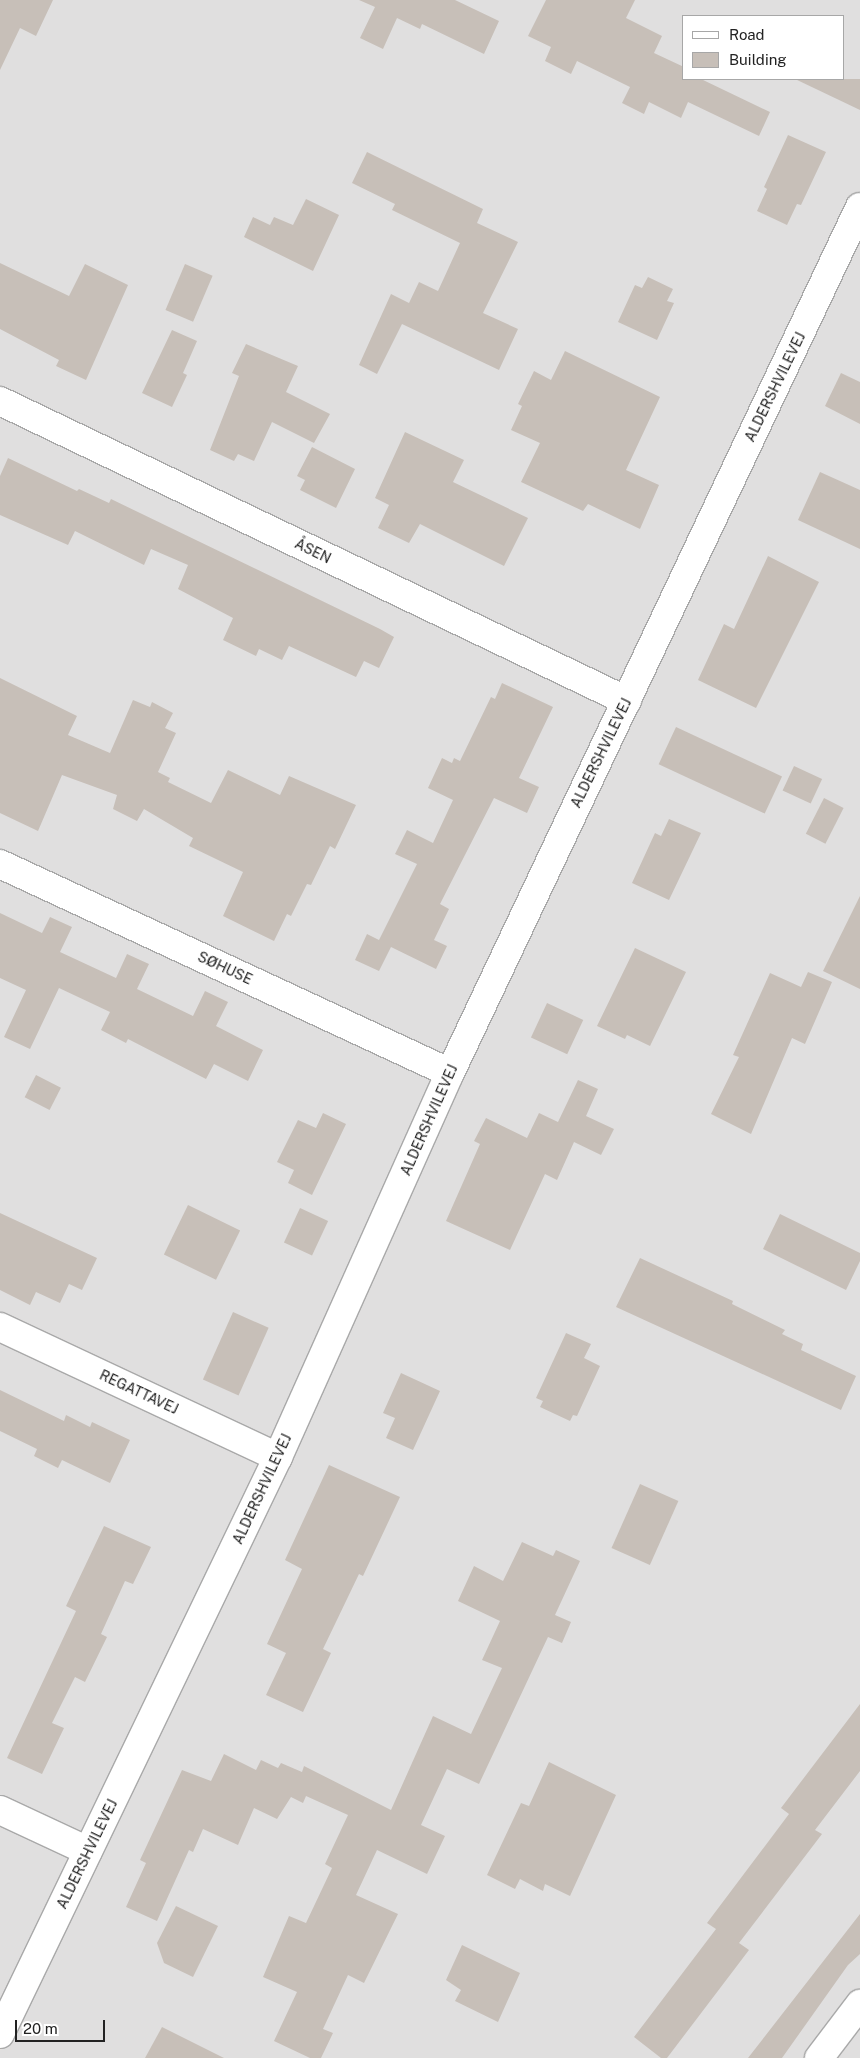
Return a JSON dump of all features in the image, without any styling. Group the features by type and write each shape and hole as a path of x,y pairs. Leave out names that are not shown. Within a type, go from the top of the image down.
{"street":[{"name":"ALDERSHVILEVEJ","path":"0,2034 278,1458 450,1073 860,207"},
{"name":"ÅSEN","path":"0,401 627,701"},
{"name":"SØHUSE","path":"0,864 450,1073"},
{"name":"REGATTAVEJ","path":"0,1327 278,1458"},
{"path":"0,1810 88,1852"},
{"path":"820,2058 860,2004"}],"shaded area":[{"path":"0,0 860,0 860,2058 0,2058"}],"building":[{"path":"0,0 53,0 36,36 20,28 0,70"},
{"path":"359,0 455,0 499,21 484,54 422,24 420,29 397,18 383,49 360,38 375,7"},
{"path":"546,0 635,0 626,18 662,36 654,53 682,66 682,80 703,80 770,112 759,136 688,102 681,118 649,102 644,114 622,103 630,87 577,61 571,74 545,61 551,47 528,36"},
{"path":"860,79 860,110 797,80"},
{"path":"788,135 826,152 801,205 797,204 787,225 757,211 767,189 764,187"},
{"path":"367,152 483,209 477,223 518,242 483,313 518,329 499,370 402,324 377,374 359,365 391,294 409,303 419,282 438,291 460,243 392,210 395,204 352,183"},
{"path":"306,199 339,215 313,271 244,237 253,217 270,225 274,217 293,225"},
{"path":"0,263 69,296 85,264 128,285 86,380 56,366 59,360 0,329"},
{"path":"185,264 213,276 193,322 165,310"},
{"path":"648,277 673,289 667,301 674,303 657,340 618,322 635,285 642,288"},
{"path":"172,330 197,341 183,373 187,375 172,407 142,393"},
{"path":"246,344 298,366 286,392 330,414 314,443 272,422 254,461 238,454 234,461 210,450 239,376 232,373"},
{"path":"565,351 660,397 626,470 659,485 640,529 588,504 583,511 521,482 540,443 511,430 522,406 518,404 534,371 551,380"},
{"path":"841,373 860,382 860,424 825,406"},
{"path":"405,432 464,460 453,482 528,518 504,566 420,524 409,543 378,528 389,505 375,498"},
{"path":"312,447 355,469 336,508 300,490 305,480 297,476"},
{"path":"8,458 77,491 79,489 109,503 111,499 380,629 394,637 379,668 364,661 356,677 289,646 282,660 259,649 256,656 223,640 233,618 178,589 188,565 151,549 144,565 75,531 68,545 0,515 0,476"},
{"path":"820,472 860,490 860,549 798,520"},
{"path":"768,556 819,582 756,708 698,680 724,624 734,629"},
{"path":"0,678 77,716 68,735 110,753 133,700 150,707 152,702 173,713 165,728 176,733 158,772 170,778 168,782 211,803 228,770 280,795 289,776 356,805 335,849 330,846 311,885 307,884 291,916 287,914 274,941 223,916 243,872 189,846 193,838 144,809 137,821 113,809 117,795 62,775 38,831 0,813"},
{"path":"502,683 553,707 519,778 539,787 527,813 494,798 440,904 449,909 434,940 447,946 436,969 391,947 379,971 355,960 367,934 379,940 417,864 395,854 407,830 433,843 453,800 428,788 442,758 452,763 454,758 460,761 491,697 495,699"},
{"path":"676,727 782,776 765,814 659,764"},
{"path":"794,766 822,779 811,804 783,790"},
{"path":"824,798 844,808 825,844 806,834"},
{"path":"669,819 701,833 669,900 632,883 655,833 661,836"},
{"path":"860,896 860,989 823,971"},
{"path":"0,913 42,933 50,917 72,927 60,952 116,978 127,954 149,964 137,989 193,1016 205,991 228,1002 216,1026 263,1050 248,1081 214,1064 206,1079 128,1039 126,1043 101,1030 110,1012 59,988 30,1049 4,1037 26,990 0,978"},
{"path":"635,948 686,972 650,1046 627,1035 625,1039 597,1026"},
{"path":"808,972 832,982 805,1044 792,1038 751,1134 711,1114 739,1057 733,1055 770,973 801,987"},
{"path":"547,1003 583,1020 567,1054 531,1037"},
{"path":"36,1075 61,1088 50,1110 25,1097"},
{"path":"578,1080 598,1089 586,1116 614,1129 601,1155 574,1142 557,1180 545,1174 510,1250 446,1221 480,1144 474,1141 486,1118 527,1138 539,1113 558,1122"},
{"path":"323,1113 346,1124 312,1195 288,1183 294,1170 277,1162 298,1120 316,1128"},
{"path":"188,1205 240,1230 216,1280 164,1254"},
{"path":"300,1208 328,1221 312,1256 284,1242"},
{"path":"0,1213 97,1258 82,1290 69,1284 60,1303 36,1292 30,1305 0,1290"},
{"path":"780,1214 860,1253 860,1261 846,1290 763,1249"},
{"path":"640,1258 733,1301 732,1304 785,1330 782,1334 803,1344 801,1350 856,1376 841,1410 616,1307"},
{"path":"233,1312 269,1328 239,1395 203,1380"},
{"path":"566,1333 591,1344 584,1358 600,1366 577,1416 573,1415 570,1421 540,1407 543,1401 536,1398"},
{"path":"401,1373 440,1391 413,1450 386,1438 395,1418 383,1413"},
{"path":"0,1390 64,1421 66,1415 90,1427 92,1422 130,1440 110,1483 62,1460 58,1468 34,1456 37,1449 0,1431"},
{"path":"329,1465 400,1497 363,1576 359,1574 323,1649 331,1653 303,1712 266,1695 286,1653 267,1644 302,1569 285,1560"},
{"path":"640,1484 678,1501 650,1565 612,1548"},
{"path":"104,1526 151,1547 133,1584 125,1581 101,1634 107,1637 85,1682 75,1677 52,1723 64,1728 42,1774 7,1758 76,1611 66,1606"},
{"path":"522,1542 553,1556 556,1550 580,1561 555,1615 571,1622 562,1643 548,1637 479,1784 447,1769 421,1825 445,1836 427,1874 377,1850 356,1895 398,1914 364,1983 348,1975 323,2029 333,2033 321,2058 310,2058 274,2041 297,1992 263,1977 289,1916 306,1923 332,1868 325,1864 348,1815 306,1796 303,1803 291,1797 277,1819 254,1808 238,1845 203,1829 193,1852 189,1850 157,1921 126,1907 146,1863 140,1860 182,1770 211,1781 224,1754 256,1770 261,1760 278,1768 281,1763 302,1772 304,1766 391,1810 433,1716 471,1734 502,1668 482,1660 500,1621 458,1601 474,1566 503,1581"},
{"path":"860,1704 860,1771 815,1830 822,1834 739,1943 749,1950 667,2058 661,2058 634,2037 716,1929 707,1923 789,1814 781,1808"},
{"path":"549,1762 616,1795 570,1896 545,1884 543,1891 520,1879 515,1889 487,1875 521,1803 529,1806"},
{"path":"176,1906 218,1926 193,1977 164,1963 157,1943"},
{"path":"860,1914 860,1954 848,1965 782,2058 748,2058"},
{"path":"462,1945 520,1973 498,2022 455,2001 461,1990 446,1980"},
{"path":"162,2027 224,2058 145,2058"}]}
